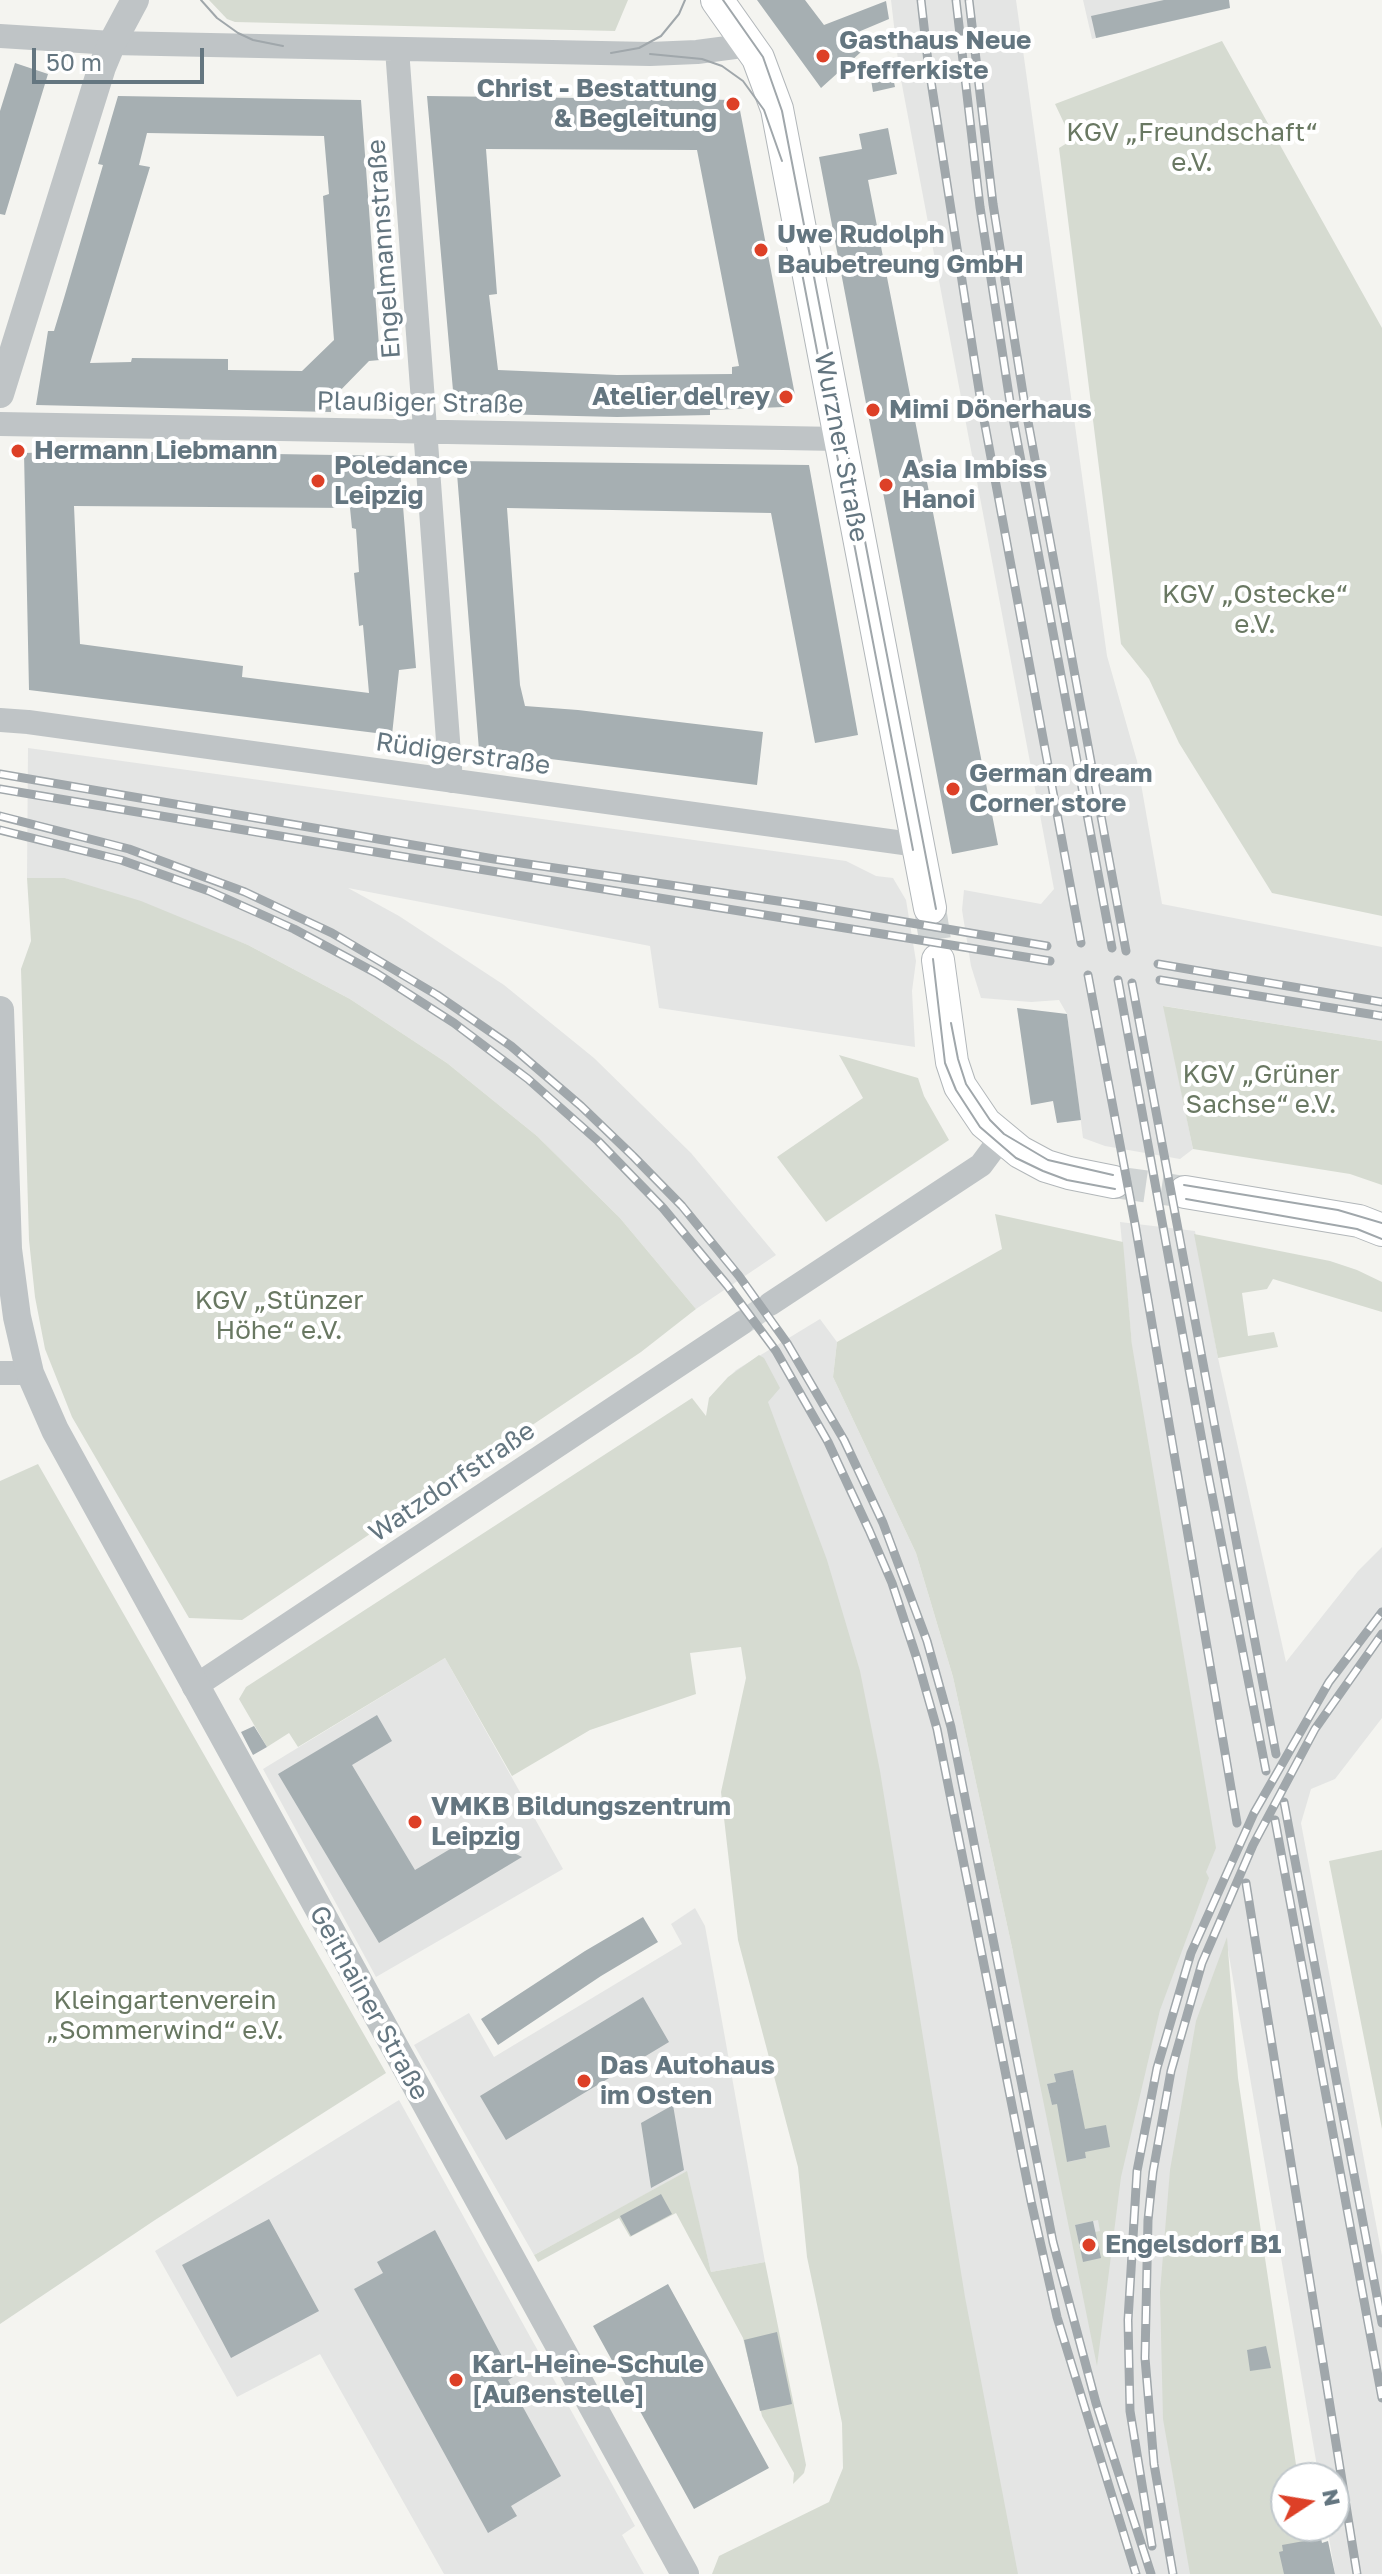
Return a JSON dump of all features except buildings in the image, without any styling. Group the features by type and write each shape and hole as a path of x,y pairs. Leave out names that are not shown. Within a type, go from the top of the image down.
{"main road":[{"name":"Wurzner Straße","path":"717,0 750,45 777,109 930,908"},
{"path":"938,960 952,1062 960,1086 974,1107 1001,1138 1046,1166 1114,1182"},
{"path":"1185,1192 1359,1221 1382,1230"}],"street":[{"path":"0,394 112,43 135,0"},
{"path":"0,36 112,43 650,54 750,45"},
{"name":"Engelmannstraße","path":"397,49 451,781"},
{"name":"Plaußiger Straße","path":"0,424 839,439"},
{"name":"Rüdigerstraße","path":"0,720 918,845"},
{"name":"Geithainer Straße","path":"0,1010 8,1249 17,1317 30,1373 55,1430 194,1687 685,2574"},
{"path":"770,1304 981,1165 1001,1138"},
{"name":"Watzdorfstraße","path":"194,1687 742,1323"},
{"path":"0,1373 30,1373"}],"shaded area":[{"path":"891,0 1016,0 1107,656 1137,761 1162,904 1382,947 1382,1041 1164,1006 1193,1149 1180,1159 1105,1146 1083,1138 1067,1014 1059,1000 1031,1002 981,998 971,966 962,910 964,890 1041,904 1054,889 899,69"},
{"path":"1083,0 1201,0 1204,14 1092,39"},
{"path":"28,748 846,861 876,876 893,878 906,900 916,961 912,991 915,1047 659,1008 650,946 348,888 399,916 504,985 594,1058 691,1153 776,1255 696,1309 620,1218 537,1136 447,1063 350,999 248,945 65,878 27,878"},
{"path":"1120,1222 1195,1231 1218,1358 1286,1662 1358,1571 1382,1547 1382,1718 1335,1779 1311,1789 1301,1823 1382,2256 1382,2574 1335,2574 1330,2542 1350,2542 1350,2462 1316,2462 1228,1950 1217,2574 992,2574 709,1398 736,1370 820,1319 837,1342 833,1377 916,1553 953,1677 1013,1952 1132,1345"},
{"name":"VMKB Bildungszentrum Leipzig","path":"445,1658 563,1869 376,1977 263,1769"},
{"name":"Das Autohaus im Osten","path":"695,1908 705,1926 765,2262 711,2272 686,2172 534,2255 414,2045 469,2013 494,2057 682,1944 671,1924"},
{"path":"399,2100 635,2526 622,2535 644,2574 444,2574 320,2354 237,2397 155,2251"}],"green space":[{"path":"209,0 628,0 615,31 235,22 227,19"},
{"name":"KGV „Ostecke“ e.V.","path":"1222,41 1382,328 1382,916 1272,893 1179,743 1149,679 1121,644 1059,148 1072,140 1055,104"},
{"name":"KGV „Stünzer Höhe“ e.V.","path":"27,878 65,878 141,901 248,945 350,999 447,1063 537,1136 620,1218 696,1309 641,1352 242,1620 189,1618 72,1417 45,1349 29,1240 21,969 31,941"},
{"name":"KGV „Grüner Sachse“ e.V.","path":"1163,1006 1382,1041 1382,1185 1350,1174 1193,1149"},
{"path":"839,1055 918,1078 924,1096 949,1140 826,1222 777,1157 863,1098"},
{"path":"995,1214 1123,1242 1132,1345 1216,1848 1206,1872 1209,1878 1160,2010 1121,2177 1097,2366 1013,1952 953,1677 916,1553 833,1377 837,1342 1002,1249","holes":["1073,2070 1079,2099 1052,2105 1047,2084 1056,2082 1055,2074","1078,2117 1086,2158 1068,2162 1060,2121","1098,2220 1100,2231 1095,2232 1100,2258 1083,2261 1075,2225"]},
{"path":"1194,1234 1330,1261 1357,1270 1382,1282 1382,1312 1273,1279 1267,1289 1242,1293 1248,1336 1274,1332 1278,1347 1218,1358"},
{"path":"759,1355 764,1358 780,1388 768,1402 827,1560 860,1671 880,1771 965,2297 1018,2574 712,2574 719,2556 829,2502 843,2468 842,2423 807,2257 798,2167 738,1940 721,1792 746,1678 741,1647 690,1653 696,1694 590,1730 512,1776 445,1658 298,1747 289,1733 267,1747 239,1699 246,1687 692,1398 706,1416 709,1398 728,1377"},
{"name":"Kleingartenverein „Sommerwind“ e.V.","path":"38,1464 386,2073 155,2220 0,2324 0,1481"},
{"path":"1382,1850 1382,2129 1329,1861"},
{"path":"1227,1937 1238,2078 1296,2462 1270,2462 1270,2542 1307,2542 1312,2574 1190,2574 1163,2419 1160,2292 1170,2170 1196,2021"},
{"path":"687,2171 711,2272 765,2262 806,2465 804,2473 793,2484 794,2473 762,2416 743,2338 676,2213 630,2237 619,2218 538,2262 534,2255"}],"tunnel":[{"path":"930,908 938,960"},
{"path":"1114,1182 1185,1192"},
{"path":"742,1323 770,1304"}],"tram line":[{"path":"201,0 217,18 238,33 253,40 283,46"},
{"path":"611,53 639,48 661,36 679,14 685,0"},
{"path":"723,0 763,57 782,111 936,909"},
{"path":"650,54 702,59 722,66 743,81 764,110 782,161"},
{"path":"802,273 913,850"},
{"path":"933,959 945,1063 956,1090 980,1127 1016,1158 1043,1171 1067,1180 1115,1189"},
{"path":"951,1023 966,1084 990,1120 1004,1134 1048,1160 1113,1175"},
{"path":"1184,1185 1338,1210 1382,1223"},
{"path":"1186,1199 1357,1229 1382,1239"}],"railway":[{"path":"921,0 982,409 1081,943"},
{"path":"956,0 980,207 1010,402 1112,948"},
{"path":"969,0 993,204 1024,400 1126,951"},
{"path":"0,774 494,859 805,905 1047,946"},
{"path":"0,789 1050,961"},
{"path":"0,816 129,849 245,892 332,933 437,995 511,1046 633,1156 682,1206 739,1276 787,1343 844,1440 883,1523 927,1641 951,1727 1053,2242 1096,2403 1151,2574"},
{"path":"0,830 121,860 209,891 294,929 376,973 454,1023 528,1079 598,1141 663,1208 727,1285 776,1351 828,1442 869,1530 892,1583 917,1659 937,1729 1057,2317 1136,2574"},
{"path":"1158,964 1382,1002"},
{"path":"1088,975 1135,1224 1237,1823"},
{"path":"1118,980 1266,1771"},
{"path":"1160,980 1382,1016"},
{"path":"1132,983 1276,1754"},
{"path":"1152,2546 1130,2411 1128,2320 1137,2171 1157,2068 1191,1953 1254,1813 1329,1682 1382,1612"},
{"path":"1173,2574 1154,2464 1145,2358 1148,2220 1171,2071 1202,1963 1253,1845 1315,1729 1382,1634"},
{"path":"1284,1802 1382,2323"},
{"path":"1275,1820 1382,2398"},
{"path":"1246,1883 1357,2574"}],"place":[{"name":"Gasthaus Neue Pfefferkiste","path":"823,56"},
{"name":"Christ - Bestattung & Begleitung","path":"733,104"},
{"name":"Uwe Rudolph Baubetreung GmbH","path":"761,250"},
{"name":"Atelier del rey","path":"786,397"},
{"name":"Mimi Dönerhaus","path":"873,410"},
{"name":"Hermann Liebmann","path":"18,451"},
{"name":"Poledance Leipzig","path":"318,481"},
{"name":"Asia Imbiss Hanoi","path":"886,485"},
{"name":"German dream Corner store","path":"953,789"},
{"name":"VMKB Bildungszentrum Leipzig","path":"415,1822"},
{"name":"Das Autohaus im Osten","path":"584,2081"},
{"name":"Engelsdorf B1","path":"1089,2245"},
{"name":"Karl-Heine-Schule [Außenstelle]","path":"456,2380"}],"park label":[{"name":"KGV „Freundschaft“ e.V.","path":"1192,148"}]}
